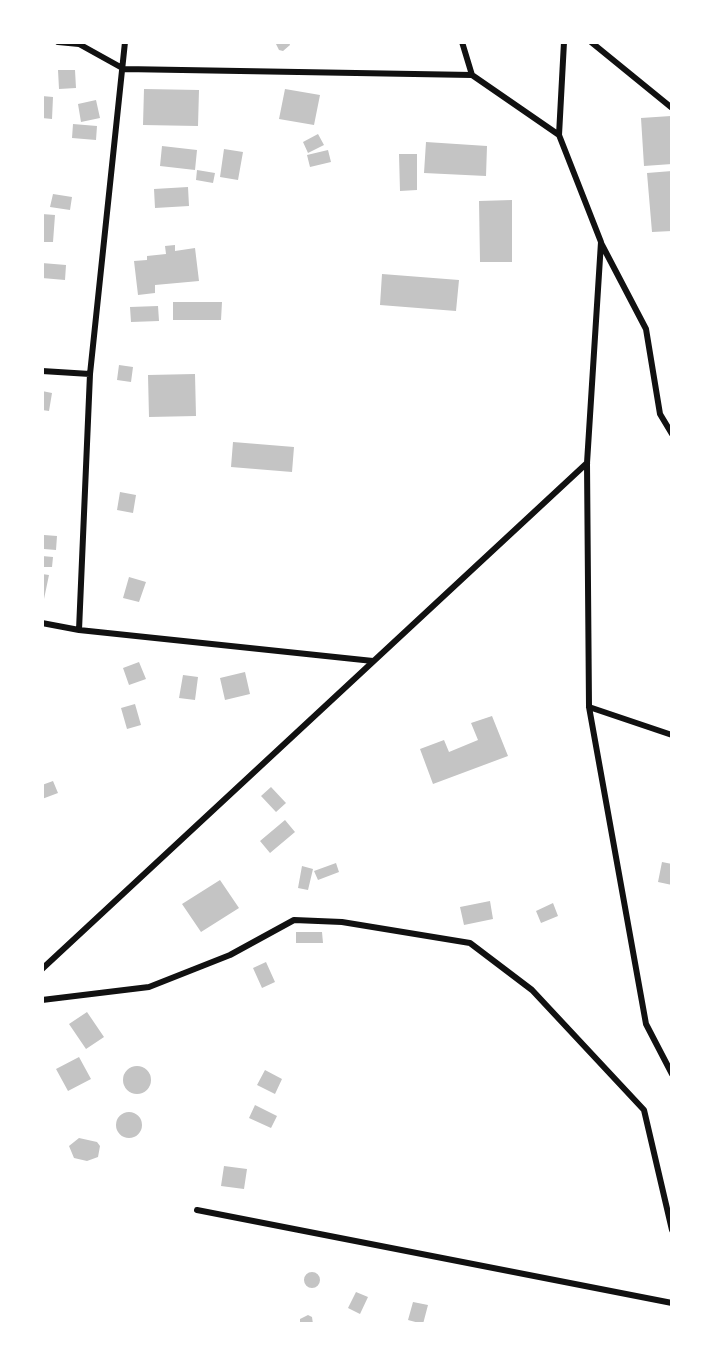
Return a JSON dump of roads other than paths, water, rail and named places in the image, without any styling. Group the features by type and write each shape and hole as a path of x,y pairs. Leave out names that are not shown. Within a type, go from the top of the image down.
{"street":[{"path":"58,42 79,45 124,69 472,75 559,135"},
{"path":"79,630 90,374 124,69 124,42"},
{"path":"462,42 472,75"},
{"path":"564,42 559,135 601,242 646,329 660,414 672,434"},
{"path":"591,42 672,108"},
{"path":"601,242 586,463 589,707 646,1024 672,1074"},
{"path":"42,371 90,374"},
{"path":"42,969 586,463"},
{"path":"42,623 79,630 373,661"},
{"path":"589,707 672,735"},
{"path":"42,1000 149,987 230,955 294,920 342,922 470,943 532,990 644,1110 672,1230"},
{"path":"197,1210 672,1303"}]}
